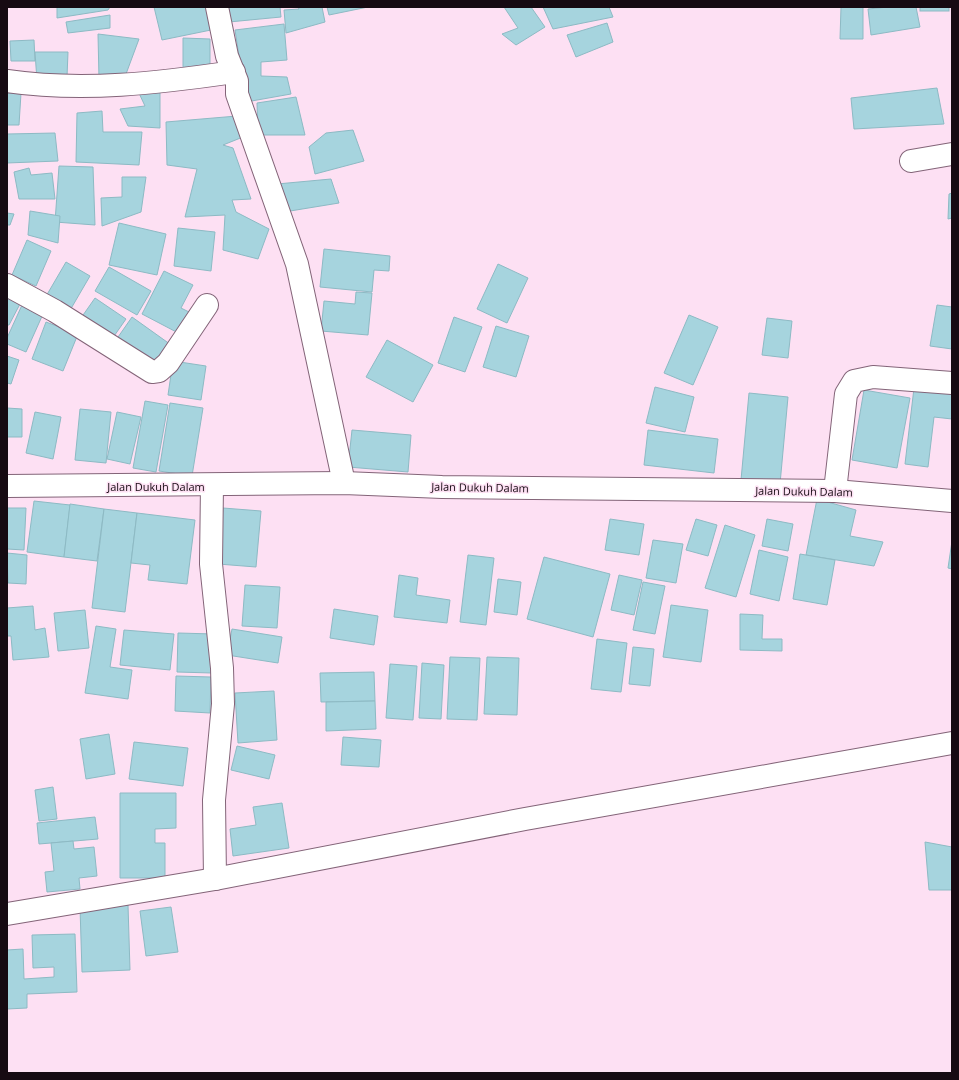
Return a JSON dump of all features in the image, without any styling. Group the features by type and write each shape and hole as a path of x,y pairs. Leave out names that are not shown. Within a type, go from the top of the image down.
{"street":[{"path":"217,7 227,56 238,81 237,94 296,264 344,483"},
{"path":"7,81 71,86 112,86 234,72"},
{"path":"911,161 952,154"},
{"path":"7,285 55,311 152,372 159,371 168,363 207,305"},
{"path":"835,491 846,394 854,381 873,377 952,383"},
{"name":"Jalan Dukuh Dalam","path":"7,486 344,483 442,487 835,491 952,501"},
{"path":"212,485 211,564 222,668 222,704 214,800 215,879"},
{"path":"7,914 215,879 525,819 952,743"}],"building":[{"path":"57,7 110,7 108,10 57,18"},
{"path":"154,7 209,7 211,30 162,40"},
{"path":"226,7 280,7 281,17 229,22"},
{"path":"298,7 322,7 325,22 286,33 284,10 299,9"},
{"path":"327,7 368,7 329,15"},
{"path":"504,7 531,7 545,27 516,45 502,34 518,28"},
{"path":"543,7 609,7 613,17 553,29"},
{"path":"841,7 863,7 863,39 840,39"},
{"path":"916,7 920,27 871,35 868,9"},
{"path":"920,7 949,7 949,11 920,11"},
{"path":"110,15 110,28 68,33 66,22"},
{"path":"607,23 613,42 576,57 567,35"},
{"path":"284,24 287,60 261,62 261,76 287,77 291,94 246,102 235,30"},
{"path":"98,34 139,39 126,74 99,79"},
{"path":"183,38 210,39 210,69 183,70"},
{"path":"34,40 35,61 11,61 10,41"},
{"path":"35,52 68,52 67,77 37,81"},
{"path":"937,88 944,124 854,129 851,98"},
{"path":"160,90 160,128 128,126 120,109 145,106 138,91"},
{"path":"7,93 21,93 19,125 7,125"},
{"path":"296,97 305,135 258,135 257,103"},
{"path":"102,111 103,132 142,132 139,165 76,162 77,113"},
{"path":"237,116 243,137 223,145 233,148 251,199 232,200 236,212 269,229 258,259 223,250 225,215 185,217 197,169 167,165 166,122"},
{"path":"353,130 364,161 315,174 309,147 326,133"},
{"path":"55,133 58,161 7,163 7,134"},
{"path":"59,166 93,167 95,225 55,222"},
{"path":"29,168 31,175 52,173 55,199 19,199 14,172"},
{"path":"122,177 146,177 141,212 102,226 101,198 122,197"},
{"path":"331,179 339,203 284,212 277,184"},
{"path":"952,193 952,218 948,219 949,194"},
{"path":"30,211 60,216 58,243 28,235"},
{"path":"7,213 14,214 10,225 7,225"},
{"path":"119,223 166,234 157,275 109,265"},
{"path":"178,228 215,232 211,271 174,266"},
{"path":"27,240 51,251 36,286 12,275"},
{"path":"324,249 390,256 389,271 374,270 372,292 320,287"},
{"path":"66,262 90,276 69,312 45,298"},
{"path":"498,264 528,278 507,323 477,309"},
{"path":"109,267 151,291 137,315 95,291"},
{"path":"164,271 193,285 181,308 195,315 184,336 142,314"},
{"path":"356,292 372,293 368,335 321,331 324,301 355,304"},
{"path":"7,295 21,302 9,325 7,325"},
{"path":"95,298 126,319 112,339 81,318"},
{"path":"22,305 43,314 26,352 7,344 7,338"},
{"path":"937,305 952,307 952,349 930,346"},
{"path":"689,315 718,327 693,385 664,373"},
{"path":"132,317 174,347 158,369 116,340"},
{"path":"454,317 482,327 465,372 438,363"},
{"path":"767,318 792,321 788,358 762,355"},
{"path":"46,322 78,334 63,371 32,359"},
{"path":"496,326 529,336 516,377 483,367"},
{"path":"387,340 433,365 413,402 366,377"},
{"path":"7,356 19,360 11,384 7,383"},
{"path":"173,361 206,366 201,400 168,395"},
{"path":"655,387 694,397 685,432 646,423"},
{"path":"914,388 952,393 952,419 934,417 928,467 905,464"},
{"path":"864,390 910,398 897,468 852,460"},
{"path":"749,393 788,397 780,484 741,480"},
{"path":"145,401 168,405 156,472 133,468"},
{"path":"170,403 203,408 192,476 159,471"},
{"path":"7,408 22,409 22,437 7,437"},
{"path":"80,409 111,412 106,463 75,460"},
{"path":"35,412 61,417 53,459 26,453"},
{"path":"117,412 141,417 130,464 107,459"},
{"path":"352,430 411,435 408,472 348,467"},
{"path":"648,430 718,439 714,473 644,465"},
{"path":"817,499 856,510 850,536 883,542 874,566 806,555"},
{"path":"34,501 70,505 64,557 27,552"},
{"path":"70,504 104,509 97,561 64,557"},
{"path":"7,508 26,508 24,550 7,549"},
{"path":"223,508 261,511 256,567 218,564"},
{"path":"104,509 137,513 125,612 92,608"},
{"path":"137,513 195,520 187,584 148,580 150,565 131,563"},
{"path":"610,519 644,524 639,555 605,550"},
{"path":"696,519 717,525 708,556 686,550"},
{"path":"767,519 793,524 788,551 762,546"},
{"path":"725,525 755,535 736,597 705,588"},
{"path":"653,540 683,544 676,583 646,578"},
{"path":"952,541 952,569 948,568"},
{"path":"759,550 788,557 779,601 750,594"},
{"path":"7,553 27,555 26,584 8,583"},
{"path":"800,554 835,560 827,605 793,599"},
{"path":"468,555 494,558 486,625 460,622"},
{"path":"544,557 610,574 593,637 527,619"},
{"path":"399,575 418,578 416,595 450,600 447,623 394,617"},
{"path":"619,575 642,580 634,615 611,610"},
{"path":"498,579 521,582 517,615 494,612"},
{"path":"643,582 665,586 655,634 633,630"},
{"path":"245,585 280,587 277,628 242,626"},
{"path":"671,605 708,610 701,662 663,657"},
{"path":"33,606 35,630 45,628 49,657 13,660 11,636 7,636 7,608"},
{"path":"334,609 378,616 374,645 330,638"},
{"path":"85,610 89,648 58,651 54,613"},
{"path":"740,614 763,615 762,639 782,639 782,651 740,650"},
{"path":"96,626 116,629 110,667 132,670 128,699 85,693"},
{"path":"232,629 282,637 278,663 227,655"},
{"path":"124,630 174,634 170,670 120,665"},
{"path":"178,633 214,634 212,673 177,672"},
{"path":"597,639 627,643 621,692 591,689"},
{"path":"633,647 654,649 650,686 629,684"},
{"path":"450,657 480,658 477,720 447,719"},
{"path":"487,657 519,658 517,715 484,714"},
{"path":"422,663 444,665 441,719 419,718"},
{"path":"390,664 417,666 413,720 386,718"},
{"path":"374,672 375,701 321,702 320,673"},
{"path":"176,676 211,677 210,713 175,711"},
{"path":"274,691 277,740 238,743 235,693"},
{"path":"375,701 376,729 326,731 326,702"},
{"path":"109,734 115,774 86,779 80,739"},
{"path":"343,737 381,740 379,767 341,765"},
{"path":"134,742 188,748 183,786 129,779"},
{"path":"237,746 275,755 269,779 231,770"},
{"path":"53,787 57,819 39,821 35,790"},
{"path":"120,793 176,793 176,828 155,829 155,843 165,843 165,878 120,878"},
{"path":"282,803 289,848 233,856 230,829 256,825 253,807"},
{"path":"95,817 98,839 39,844 37,823"},
{"path":"73,841 74,849 94,847 97,876 79,878 80,889 47,892 45,872 54,871 51,843"},
{"path":"925,842 952,847 952,890 929,890"},
{"path":"128,905 130,970 82,972 80,907"},
{"path":"171,907 178,952 146,956 140,911"},
{"path":"75,934 77,992 27,994 27,1008 7,1009 7,950 23,949 24,979 54,977 54,967 33,968 32,935"}]}
